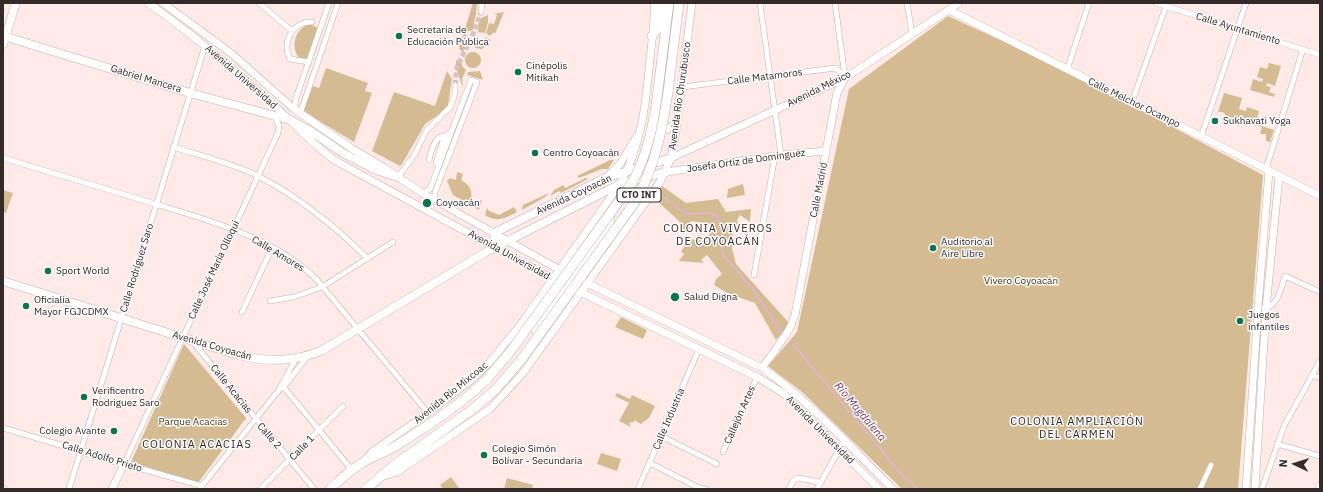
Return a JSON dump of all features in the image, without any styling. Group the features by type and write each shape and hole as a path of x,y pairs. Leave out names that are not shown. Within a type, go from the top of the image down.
{"highway":[{"path":"652,36 658,28 662,3"},
{"name":"CTO INT","path":"363,462 394,447 473,393 501,364 572,283 627,215 643,189 658,151 669,3"},
{"name":"CTO INT","path":"366,489 384,476 393,466 473,410 496,389 521,360 572,283 637,174 650,141 663,91 680,3"},
{"name":"Avenida Río Mixcoac","path":"330,489 363,462"}],"main road":[{"path":"4,39 16,3"},
{"name":"Avenida Universidad","path":"148,3 205,46 276,112"},
{"name":"Avenida Universidad","path":"163,3 232,54 297,111 351,148 435,200 560,270 572,283 699,349 757,377 783,392 879,489"},
{"name":"CTO INT","path":"553,279 607,204 627,171 643,125 654,3"},
{"name":"Avenida Río Churubusco","path":"587,284 666,172 671,158 677,121 692,3"},
{"name":"Avenida México","path":"671,158 845,78 959,3"},
{"name":"Calle Melchor Ocampo","path":"949,10 1268,170 1278,177 1320,196"},
{"name":"Gabriel Mancera","path":"4,39 190,93 276,112 309,130 342,153 376,170 398,177"},
{"name":"Calle Madrid","path":"762,368 792,326 837,93 845,78"},
{"path":"276,112 297,111"},
{"name":"Avenida Universidad","path":"290,120 317,148 334,160 553,279 587,284 762,368 788,386 892,489"},
{"path":"605,178 620,164 643,125 662,131 672,128 677,121"},
{"name":"Josefa Ortiz de Domínguez","path":"666,172 778,155 826,151"},
{"name":"Avenida Coyoacán","path":"494,233 605,178 671,158"},
{"path":"1246,489 1268,170"},
{"name":"Avenida Coyoacán","path":"3,281 121,319 252,358 294,360 308,357 321,351 486,252 620,184 666,172"},
{"path":"1255,489 1266,308 1278,177"},
{"path":"535,331 572,283 609,226 612,212 607,204"},
{"path":"494,233 496,248"},
{"name":"Avenida Río Mixcoac","path":"363,462 372,452 428,413 489,363 518,328 553,279"},
{"name":"CTO INT","path":"384,476 398,472 490,409 519,379 541,348 572,283 587,284"},
{"path":"518,328 526,328 535,331 540,337 541,348"},
{"name":"Calle Adolfo Prieto","path":"80,451 124,464"},
{"path":"848,458 854,451"},
{"name":"Calle José María Olloqui","path":"112,489 124,464"}],"street":[{"path":"259,3 292,31"},
{"path":"297,111 309,62 329,3"},
{"path":"297,111 338,3"},
{"path":"481,12 482,3"},
{"path":"754,275 773,169 778,155 776,111 760,3"},
{"path":"834,3 845,78"},
{"path":"907,3 912,34"},
{"path":"1067,70 1089,3"},
{"name":"Calle Ayuntamiento","path":"1156,3 1167,5 1320,55"},
{"path":"1202,137 1246,3"},
{"path":"1132,102 1167,5"},
{"path":"309,62 301,59 293,60 289,55 288,44 292,31 301,23 312,22"},
{"name":"Calle Rodríguez Saro","path":"69,489 205,46"},
{"path":"1268,170 1303,50"},
{"name":"Calle Matamoros","path":"682,87 836,68 845,78"},
{"path":"422,192 430,189 441,164 477,82 471,80 450,134 441,164 435,200"},
{"path":"398,177 415,154 426,131 450,107 455,94 455,85"},
{"name":"Calle José María Olloqui","path":"124,464 278,133 279,126 276,112"},
{"path":"429,160 435,141 442,135 450,134"},
{"path":"174,147 257,176 287,192 318,214 349,240 368,259"},
{"name":"Calle Amores","path":"3,158 233,228 272,248 306,269 428,413"},
{"path":"270,301 294,297 322,287 393,242"},
{"path":"242,312 272,248"},
{"path":"1258,307 1266,308 1277,300 1285,276 1320,292"},
{"name":"Calle Acacias","path":"191,340 255,419"},
{"name":"Calle Industria","path":"638,489 699,349"},
{"path":"201,488 255,419 308,357"},
{"path":"282,388 294,360"},
{"path":"1262,489 1284,426 1320,361"},
{"path":"1312,375 1320,378"},
{"name":"Callejón Artes","path":"723,452 757,377"},
{"path":"282,388 352,470"},
{"name":"Calle 1","path":"260,489 343,406"},
{"name":"Calle 2","path":"255,419 314,489"},
{"name":"Calle Adolfo Prieto","path":"3,428 80,451"},
{"path":"661,436 717,464"},
{"path":"817,489 838,449 844,441"},
{"path":"1278,444 1320,456"},
{"path":"649,465 650,463 659,467 698,489 706,489"},
{"name":"Calle Adolfo Prieto","path":"124,464 201,488"},
{"path":"1200,489 1211,465"},
{"path":"789,489 793,481 798,478 820,482"},
{"path":"1318,489 1320,484"}],"green space":[{"path":"473,3 477,3 477,10 473,30 466,32 468,47 462,52 459,48"},
{"path":"504,12 495,34 494,32 490,36 486,33 489,23 494,24 497,15 494,14"},
{"path":"488,15 485,33 478,32 479,19"},
{"name":"Vivero Coyoacán","path":"948,16 1067,71 1263,175 1238,489 902,489 802,392 768,366 797,332 849,89"},
{"path":"309,24 318,28 307,60 298,57 295,42 300,30"},
{"path":"485,37 491,40 482,49 475,48 475,39 476,45 481,47 485,42"},
{"path":"473,52 480,57 481,60 476,67 473,68 466,63 465,60 470,53"},
{"path":"456,60 461,61 462,66 466,70 462,79 463,88 456,68"},
{"path":"1269,63 1281,66 1275,86 1267,83 1266,86 1271,87 1269,92 1275,94 1274,97 1250,90 1253,79 1262,82 1263,79 1257,77 1260,67 1267,69"},
{"path":"326,68 368,83 365,91 372,93 354,142 303,110 313,86 319,88"},
{"path":"447,71 452,79 448,105 441,113 425,124 402,164 400,166 372,151 394,92 435,106"},
{"path":"480,71 483,80 467,75 468,72"},
{"path":"1224,93 1242,98 1239,109 1246,111 1247,107 1259,111 1257,119 1263,121 1262,126 1274,130 1270,142 1266,141 1266,134 1260,134 1262,127 1253,125 1253,123 1248,121 1248,119 1241,119 1239,126 1225,121 1226,116 1223,112 1218,112"},
{"path":"610,160 614,160 608,169 602,169 579,178 577,176"},
{"path":"457,172 463,174 461,180 465,182 471,190 470,205 453,195 447,181 450,178 456,180"},
{"path":"586,178 588,179 561,193 559,191 550,196 554,190 563,185 565,188"},
{"path":"743,184 745,195 727,198 728,189"},
{"path":"662,186 686,203 718,199 726,212 751,209 750,222 740,215 737,220 740,230 737,231 733,225 732,248 736,264 790,324 776,340 755,303 727,293 714,285 716,279 722,274 707,255 701,260 704,263 679,261 684,254 681,252 688,239 709,241 710,224 691,221 689,232 683,229 679,221 654,198"},
{"path":"3,190 13,193 6,213 3,212"},
{"path":"549,193 545,197 522,210 523,205"},
{"path":"482,200 479,210 470,205"},
{"path":"514,207 517,212 501,219 493,219 485,215 487,208 489,211 499,215"},
{"path":"621,317 647,330 643,339 615,327"},
{"name":"Parque Acacias","path":"184,344 246,418 198,483 131,462"},
{"path":"617,393 630,399 632,395 655,406 649,418 641,424 634,420 634,422 629,423 631,427 619,421 629,403 615,396"},
{"path":"601,453 621,459 617,471 597,464"},
{"path":"451,477 459,488 443,489 440,485"},
{"path":"507,478 533,485 532,489 504,489"}],"waterway":[{"name":"Río Magdalena","path":"659,194 687,214 710,213 717,216 722,231 721,245 723,255 752,288 782,333"},
{"name":"Río Magdalena","path":"793,344 902,475 918,489"}],"tunnel":[{"path":"455,85 457,67 474,32 481,12"}],"place":[{"name":"Secretaría de Educación Pública","path":"399,36"},
{"name":"Cinépolis Mítikah","path":"518,72"},
{"name":"Sukhavati Yoga","path":"1215,121"},
{"name":"Centro Coyoacán","path":"535,153"},
{"name":"Coyoacán","path":"427,203"},
{"name":"Auditorio al Aire Libre","path":"933,248"},
{"name":"Sport World","path":"48,271"},
{"name":"Salud Digna","path":"675,297"},
{"name":"Oficialía Mayor FGJCDMX","path":"26,306"},
{"name":"Juegos infantiles","path":"1240,321"},
{"name":"Verificentro Rodriguez Saro","path":"84,397"},
{"name":"Colegio Avante","path":"114,431"},
{"name":"Colegio Simón Bolívar - Secundaria","path":"484,455"}],"district":[{"name":"COLONIA VIVEROS DE COYOACÁN","path":"718,235"},
{"name":"COLONIA AMPLIACIÓN DEL CARMEN","path":"1077,428"},
{"name":"COLONIA ACACIAS","path":"197,445"}]}
